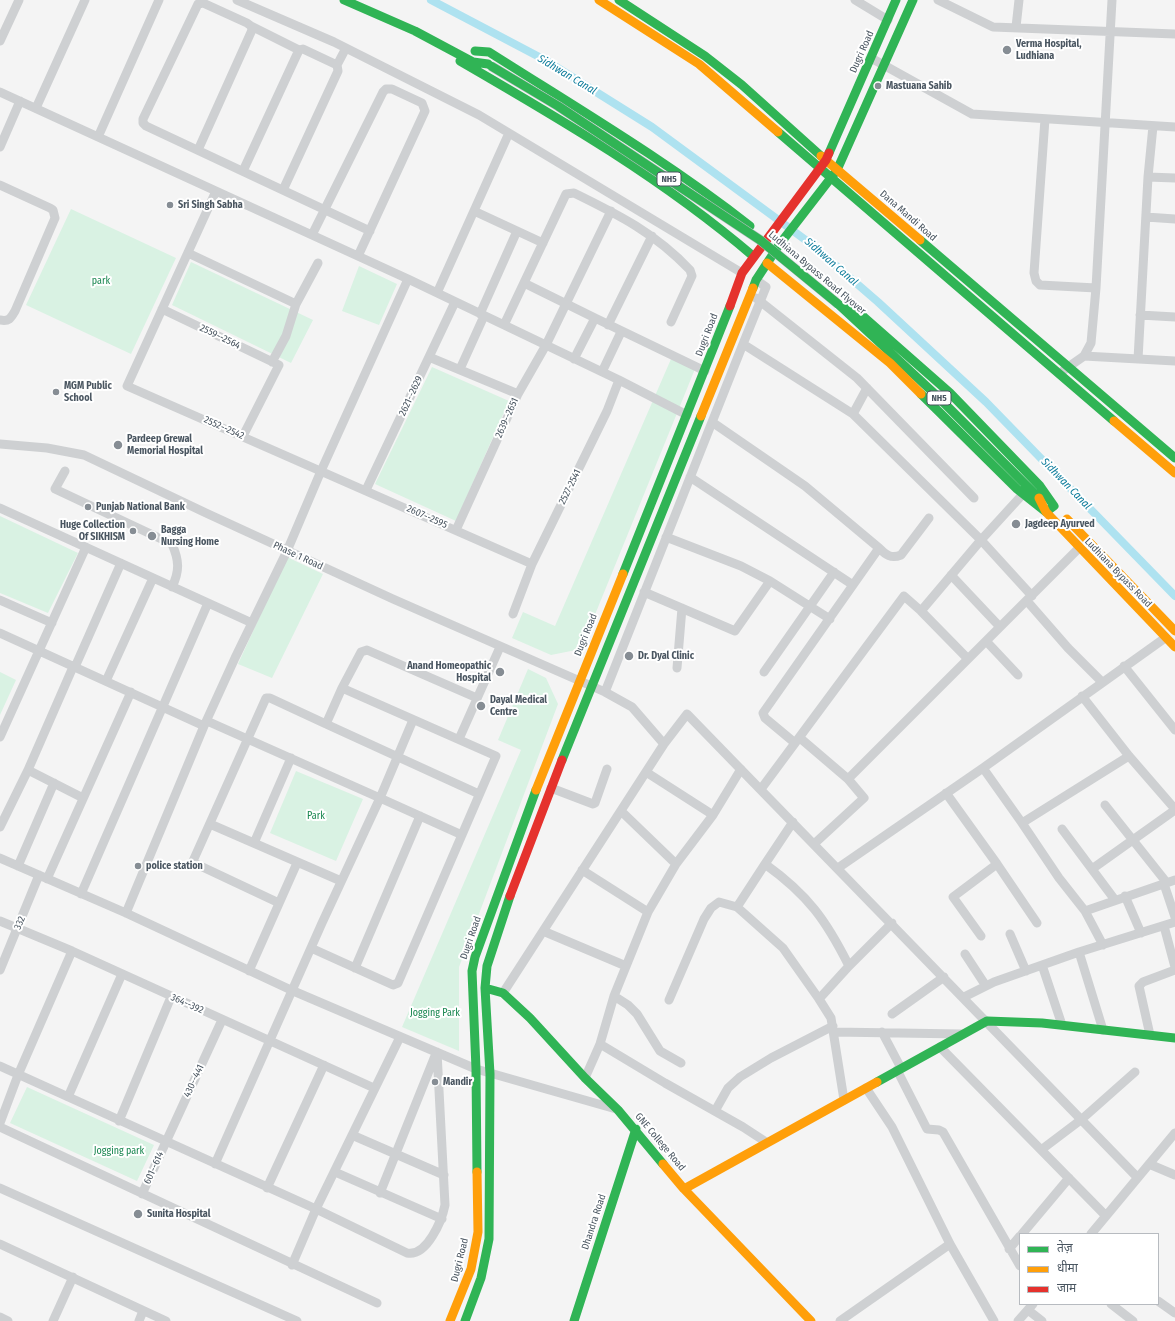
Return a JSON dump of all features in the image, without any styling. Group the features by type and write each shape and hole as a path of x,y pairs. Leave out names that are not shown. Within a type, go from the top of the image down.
{"main road":[{"name":"NH5","path":"344,0 415,31 451,51"},
{"path":"364,0 447,37"},
{"path":"599,0 698,64 752,108 831,178 1175,473"},
{"name":"Dana Mandi Road","path":"619,0 717,66 742,85 837,170 1175,458"},
{"name":"Dugri Road","path":"450,1321 471,1269 478,1232 476,1069 472,986 472,971 476,957 552,748 688,415 742,273 753,256 826,160 896,0"},
{"path":"465,1321 481,1278 489,1239 490,1074 485,988 487,966 492,947 551,788 591,686 756,280 778,246 837,170 913,0"},
{"name":"Ludhiana Bypass Road Flyover","path":"767,238 720,202 601,122 489,52 471,49 490,65 558,106 728,218 802,272 875,336 936,395 1038,498 1046,512"},
{"name":"Ludhiana Bypass Road Flyover","path":"451,51 473,62 490,65"},
{"path":"451,51 452,56 469,68 559,118 625,160 712,221 753,256"},
{"path":"767,238 887,336 950,393 1040,486 1054,506 1046,512 1023,494 890,363 862,338 767,263"},
{"name":"Ludhiana Bypass Road Flyover","path":"1038,498 1054,506"},
{"name":"Ludhiana Bypass Road","path":"1054,506 1175,632"},
{"name":"Ludhiana Bypass Road","path":"1046,512 1175,647"},
{"name":"GNE College Road","path":"485,988 503,993 530,1018 585,1078 618,1110 684,1189 811,1321"},
{"path":"684,1189 766,1142 987,1021 1062,1025 1175,1038"},
{"name":"Dhandra Road","path":"574,1321 636,1130"}],"street":[{"path":"0,41 19,0"},
{"path":"36,108 85,0"},
{"path":"98,137 159,0"},
{"path":"237,0 346,48 479,115 742,273"},
{"path":"854,0 888,20"},
{"path":"938,0 993,26 1175,34"},
{"path":"1016,28 1019,0"},
{"path":"1059,373 1084,356 1091,343 1096,288 1112,0"},
{"path":"338,65 302,49 299,50 251,26 248,23 203,3 198,4 143,119 143,123 146,126 370,231"},
{"path":"198,150 248,40 251,26"},
{"path":"283,190 338,71 338,65 346,48"},
{"path":"243,171 299,50"},
{"path":"871,58 972,114 1175,127"},
{"path":"312,235 326,210 383,92 386,89 392,89 422,103 424,106"},
{"path":"358,256 425,111 424,106 430,91"},
{"path":"0,92 408,279 619,380 688,415"},
{"path":"0,147 20,101"},
{"path":"1045,119 1035,277 1040,285 1096,288"},
{"path":"1138,359 1148,177 1153,126"},
{"path":"436,293 509,133"},
{"path":"1148,177 1175,178"},
{"path":"0,185 50,208 53,210 55,218 15,311 11,318 6,321 0,320"},
{"path":"162,309 216,191"},
{"path":"504,326 567,193 574,193 611,211 652,236 687,268 692,276 671,322"},
{"path":"474,210 543,243"},
{"path":"518,394 546,346 611,211"},
{"path":"1146,217 1175,219"},
{"path":"460,369 517,231"},
{"path":"608,325 652,236"},
{"path":"188,253 296,304"},
{"path":"243,436 286,336 296,304 318,263"},
{"path":"126,913 205,724 252,623 288,551 408,279"},
{"path":"605,692 766,287 756,280"},
{"path":"524,283 621,332 705,371"},
{"path":"750,294 857,378 974,498"},
{"name":"2621--2629","path":"366,490 455,302"},
{"name":"2559--2564","path":"162,309 275,363"},
{"name":"2552--2542","path":"162,309 127,386 322,471"},
{"path":"1140,315 1175,317"},
{"path":"574,359 595,318"},
{"path":"602,372 621,332"},
{"path":"743,344 853,414 981,540 1102,682"},
{"name":"2639--2651","path":"429,356 518,394 456,530"},
{"path":"1084,356 1175,362"},
{"name":"2527-2541","path":"513,614 532,564 607,411 619,380"},
{"path":"853,414 867,388"},
{"path":"712,422 805,486 888,556 896,557 901,555 930,518"},
{"name":"Phase 1 Road","path":"0,444 47,448 84,455 288,551 500,647 621,699 632,707 664,744"},
{"path":"65,471 55,489 172,544 178,557 178,574 172,587"},
{"name":"2607--2595","path":"322,471 532,564"},
{"path":"690,477 853,585"},
{"path":"921,611 981,540 1023,494"},
{"path":"0,508 252,623"},
{"path":"666,537 741,566 770,581 830,619"},
{"path":"1,733 86,547"},
{"path":"814,844 863,800 863,795 848,780 798,740 765,718 763,713 879,548"},
{"path":"848,780 1079,548"},
{"path":"0,827 28,770 121,563"},
{"path":"764,672 834,572"},
{"path":"951,575 1000,627"},
{"path":"106,681 153,578"},
{"path":"644,592 735,631 770,581"},
{"path":"761,789 904,596 968,658"},
{"path":"0,600 52,623"},
{"path":"81,894 208,603"},
{"path":"677,668 682,608"},
{"path":"0,633 163,706 291,758 462,835"},
{"path":"838,868 983,768 1165,638"},
{"path":"986,641 1018,675"},
{"path":"459,739 500,647"},
{"path":"326,724 342,688 361,652 367,650 477,698"},
{"path":"1124,666 1175,730"},
{"path":"311,948 393,985 398,983 496,756 342,688"},
{"name":"332","path":"0,970 43,877 83,798 131,692"},
{"path":"1082,696 1129,756 1175,809 1092,869"},
{"path":"279,903 193,862 264,701 268,697 397,758 480,794"},
{"path":"503,993 664,744 687,714 964,997 1008,1045 1082,1118 1137,1177"},
{"path":"215,1164 291,990 380,798 413,720"},
{"path":"1022,823 1129,756"},
{"path":"254,843 291,758"},
{"path":"983,768 1059,878 1085,911 1103,945"},
{"path":"551,788 593,804 595,803 607,769"},
{"path":"585,1078 600,1044 614,996 648,912 676,864 713,815 742,769"},
{"path":"28,770 83,798"},
{"path":"646,772 713,815"},
{"path":"18,866 54,783"},
{"path":"946,793 1037,923"},
{"path":"1105,805 1169,882 1175,917"},
{"path":"621,811 676,864"},
{"path":"355,968 420,816"},
{"path":"737,907 792,822"},
{"path":"210,824 341,881"},
{"path":"1062,828 1115,900"},
{"path":"0,858 126,913 291,990 476,1069 618,1110"},
{"path":"249,971 297,863"},
{"path":"765,864 805,897 817,911 832,933 849,966"},
{"path":"981,936 954,897 997,864"},
{"path":"582,870 648,912"},
{"path":"1085,911 1169,882"},
{"path":"1125,896 1141,933"},
{"path":"669,1000 704,919 711,908 719,902 737,907 783,948 831,1018 844,1100"},
{"name":"364--392","path":"0,921 72,951 374,1088"},
{"path":"964,997 986,986 1042,965 1175,922"},
{"path":"819,999 849,966 892,923"},
{"path":"1164,926 1175,967"},
{"path":"543,931 626,966"},
{"path":"1010,934 1026,971"},
{"path":"0,1123 18,1075 72,951"},
{"path":"1079,952 1103,1030"},
{"path":"964,954 986,986"},
{"path":"1042,965 1062,1025"},
{"path":"1150,1035 1139,986 1143,982 1175,970"},
{"path":"68,1097 122,974"},
{"path":"892,1014 944,977"},
{"path":"614,996 628,1005 640,1018 660,1051 681,1063"},
{"path":"119,1121 171,997"},
{"name":"430--441","path":"166,1142 222,1020"},
{"path":"715,1111 728,1088 740,1077 771,1058 833,1029 963,1034"},
{"path":"882,1032 927,1128 943,1132 1019,1264"},
{"path":"292,1264 316,1209 400,1037"},
{"path":"600,1044 743,1126 766,1142"},
{"path":"940,1047 1106,1216"},
{"path":"380,1193 394,1153 437,1052"},
{"path":"0,1066 316,1209 407,1254 412,1254 421,1250 442,1219 445,1198 437,1052"},
{"path":"267,1188 324,1065"},
{"path":"1041,1150 1082,1118 1135,1072"},
{"path":"866,1088 892,1127 950,1244 994,1321"},
{"path":"0,1127 378,1303"},
{"path":"1092,1233 1175,1133"},
{"path":"352,1135 444,1175"},
{"name":"601--614","path":"142,1194 166,1142"},
{"path":"1149,1164 1175,1175"},
{"path":"335,1172 442,1219"},
{"path":"1023,1233 1068,1178"},
{"path":"0,1188 297,1321"},
{"path":"1009,1249 1019,1237"},
{"path":"0,1244 166,1321"},
{"path":"840,1321 950,1244"},
{"path":"53,1321 73,1277"},
{"path":"1159,1302 1175,1313"},
{"path":"1113,1305 1133,1321"},
{"path":"1018,1321 1030,1307 1042,1321"},
{"path":"139,1321 143,1311"},
{"path":"0,1317 8,1321"}],"green space":[{"name":"park","path":"71,209 176,258 131,354 26,305"},
{"path":"191,262 313,320 291,363 172,305"},
{"path":"359,266 397,284 379,325 342,311"},
{"path":"671,359 695,369 581,649 551,655 512,638 523,612 555,626"},
{"path":"432,367 509,401 456,521 375,484"},
{"path":"0,516 78,553 48,613 0,593"},
{"path":"287,557 323,574 272,678 238,664"},
{"name":"Jogging Park","path":"528,669 546,678 558,704 459,967 459,1051 402,1027 521,750 498,740"},
{"path":"0,672 16,680 0,715"},
{"name":"Park","path":"296,771 363,799 336,861 270,833"},
{"name":"Jogging park","path":"27,1087 154,1145 137,1181 10,1123"}],"waterway":[{"name":"Sidhwan Canal","path":"431,0 545,60 652,127 811,244 878,302 986,402 1175,596"}],"traffic: fast":[{"path":"344,0 415,31 473,62 488,64"},
{"path":"619,0 705,56 742,85 821,156"},
{"path":"829,153 896,0"},
{"path":"753,288 756,280 779,245 837,170 913,0"},
{"path":"475,51 489,52 654,157 687,179 750,226"},
{"path":"460,61 574,128 648,176 684,201 753,256"},
{"path":"491,66 558,106 760,240 838,304"},
{"path":"778,132 1114,421"},
{"path":"920,240 1175,458"},
{"path":"838,304 936,395 1039,498"},
{"path":"850,305 950,393 1040,486 1054,506 1046,512 1017,489 921,394"},
{"path":"623,574 730,306"},
{"path":"562,760 701,416"},
{"path":"477,1172 476,1069 472,971 475,957 536,790"},
{"path":"465,1321 481,1278 489,1239 490,1074 485,988 487,966 510,896"},
{"path":"485,988 503,993 530,1018 585,1078 618,1110 663,1164"},
{"path":"877,1082 987,1021 1042,1023 1175,1038"},
{"path":"574,1321 636,1129"}],"traffic: slow":[{"path":"599,0 699,64 778,132"},
{"path":"821,156 920,240"},
{"path":"767,263 890,363 921,394"},
{"path":"701,416 753,288"},
{"path":"1114,421 1175,473"},
{"path":"1039,498 1046,512 1175,647"},
{"path":"1067,519 1175,631"},
{"path":"536,790 623,574"},
{"path":"684,1189 877,1082"},
{"path":"663,1164 684,1189 811,1321"},
{"path":"450,1321 471,1269 478,1232 477,1172"}],"traffic: jam":[{"path":"730,306 742,273 826,160 829,153"},
{"path":"510,896 562,760"}],"place":[{"name":"Verma Hospital, Ludhiana","path":"1007,50"},
{"name":"Mastuana Sahib","path":"878,86"},
{"name":"Sri Singh Sabha","path":"170,205"},
{"name":"MGM Public School","path":"56,392"},
{"name":"Pardeep Grewal Memorial Hospital","path":"118,445"},
{"name":"Punjab National Bank","path":"88,507"},
{"name":"Jagdeep Ayurved","path":"1016,524"},
{"name":"Huge Collection Of SIKHISM","path":"133,531"},
{"name":"Bagga Nursing Home","path":"152,536"},
{"name":"Dr. Dyal Clinic","path":"629,656"},
{"name":"Anand Homeopathic Hospital","path":"500,672"},
{"name":"Dayal Medical Centre","path":"481,706"},
{"name":"police station","path":"138,866"},
{"name":"Mandir","path":"435,1082"},
{"name":"Sunita Hospital","path":"138,1214"}]}
